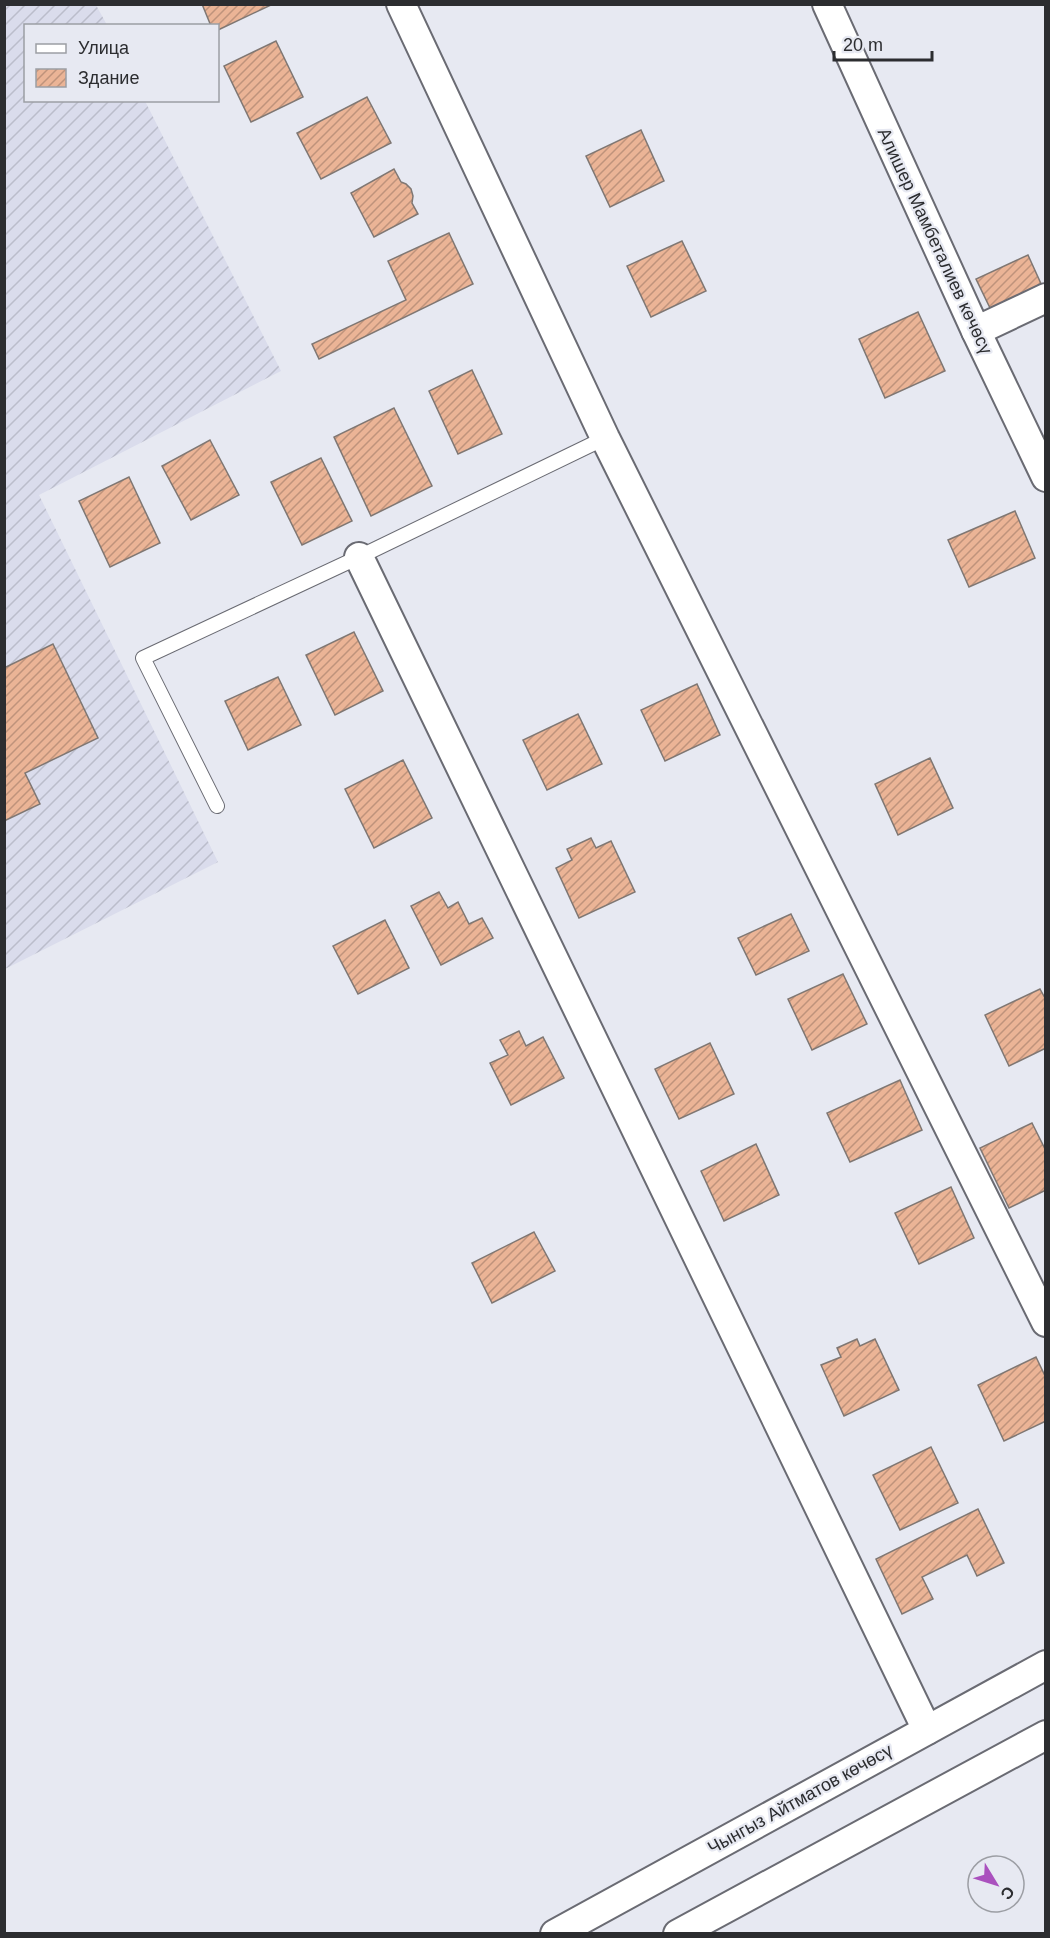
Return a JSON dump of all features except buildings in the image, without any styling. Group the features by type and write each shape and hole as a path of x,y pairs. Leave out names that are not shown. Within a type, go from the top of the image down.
{"street":[{"path":"401,4 605,438 1046,1322"},
{"name":"Алишер Мамбеталиев көчөсү","path":"827,4 976,331 1046,477"},
{"path":"976,331 1046,298"},
{"path":"359,557 927,1730"},
{"name":"Чынгыз Айтматов көчөсү","path":"555,1934 1046,1665"},
{"path":"678,1934 1046,1735"}],"lane":[{"path":"217,806 143,658 605,438"}],"shaded area":[{"path":"5,5 96,5 106,24 24,24 24,102 146,102 281,371 39,495 218,862 5,969"}]}
